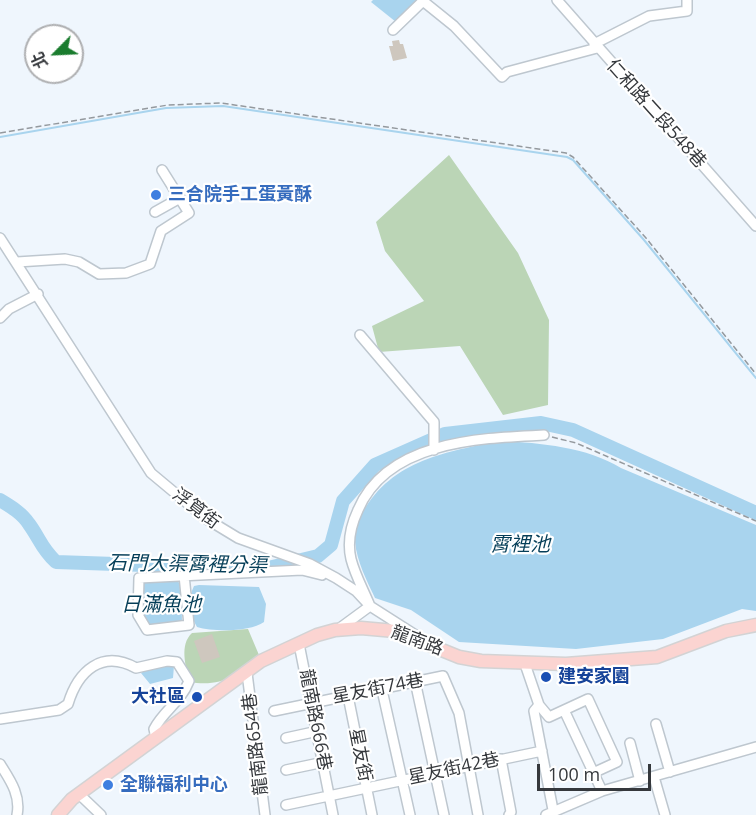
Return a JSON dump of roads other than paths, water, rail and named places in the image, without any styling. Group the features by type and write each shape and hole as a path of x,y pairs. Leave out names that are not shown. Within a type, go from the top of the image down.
{"main road":[{"name":"龍南路","path":"58,815 79,794 261,661 335,630 382,629 426,643 459,657 525,664 626,661 657,657 726,631 756,626"}],"street":[{"name":"仁和路二段548巷","path":"557,0 756,226"},
{"path":"393,30 423,1 454,26 502,76 507,72 596,46 649,16 687,11 687,0"},
{"path":"17,262 65,259 79,262 99,274 126,273 150,264 161,231 189,213 162,170"},
{"path":"155,212 180,198"},
{"name":"浮筧街","path":"0,239 38,294 151,473 205,518 238,538 336,578 356,591 370,606 426,643"},
{"path":"0,318 9,309 38,294"},
{"path":"360,336 434,422 435,448"},
{"path":"335,630 349,624 370,606 351,557 350,527 361,501 381,474 410,458 435,448 477,438 544,435"},
{"path":"184,575 189,626 147,630 138,615 139,578 184,575 302,570 336,578"},
{"name":"龍南路666巷","path":"299,644 333,815"},
{"path":"0,719 59,710 68,704 73,687 85,673 112,659 120,660 136,668 167,661 177,662 189,681 183,696 158,721 154,732 156,738"},
{"path":"525,664 539,705 549,717 588,699 617,762 593,773"},
{"name":"龍南路654巷","path":"247,673 264,815"},
{"name":"星友街74巷","path":"274,711 382,690 443,675 459,713 467,765"},
{"path":"416,681 444,815"},
{"path":"382,690 410,815"},
{"name":"星友街","path":"348,696 372,815"},
{"path":"539,705 534,711 542,751 548,814 602,791 756,747"},
{"path":"564,711 602,791"},
{"path":"656,724 670,772"},
{"path":"286,738 318,731"},
{"path":"630,743 640,781"},
{"name":"星友街42巷","path":"286,805 542,751"},
{"path":"501,759 512,812 509,815"},
{"path":"286,770 324,762"},
{"path":"0,764 14,786 19,806 17,815"},
{"path":"467,765 478,815"},
{"path":"654,777 665,815"},
{"path":"79,794 101,815"}],"water":[{"path":"373,0 420,0 396,22 371,2"},
{"name":"霄裡池","path":"501,441 563,447 594,455 756,525 756,611 742,609 663,639 576,649 459,642 411,610 375,598 360,564 355,530 359,519 375,494 405,469 423,461 461,449"},
{"name":"日滿魚池","path":"178,581 181,587 182,622 160,626 150,624 141,616 142,583"},
{"path":"194,586 259,587 266,604 264,622 250,628 232,630 197,627 190,601"},
{"path":"174,666 173,678 150,684 141,673 147,669"}],"waterway":[{"path":"0,137 166,108 223,106 567,157 573,160 644,240 756,378"},
{"name":"石門大渠霄裡分渠","path":"0,500 23,516 56,562 264,569 318,556 331,545 343,501 375,465 445,434 541,423 573,430 756,513"}],"place":[{"name":"三合院手工蛋黃酥","path":"156,195"},
{"name":"建安家園","path":"546,677"},
{"name":"大社區","path":"197,697"},
{"name":"全聯福利中心","path":"108,785"}]}
